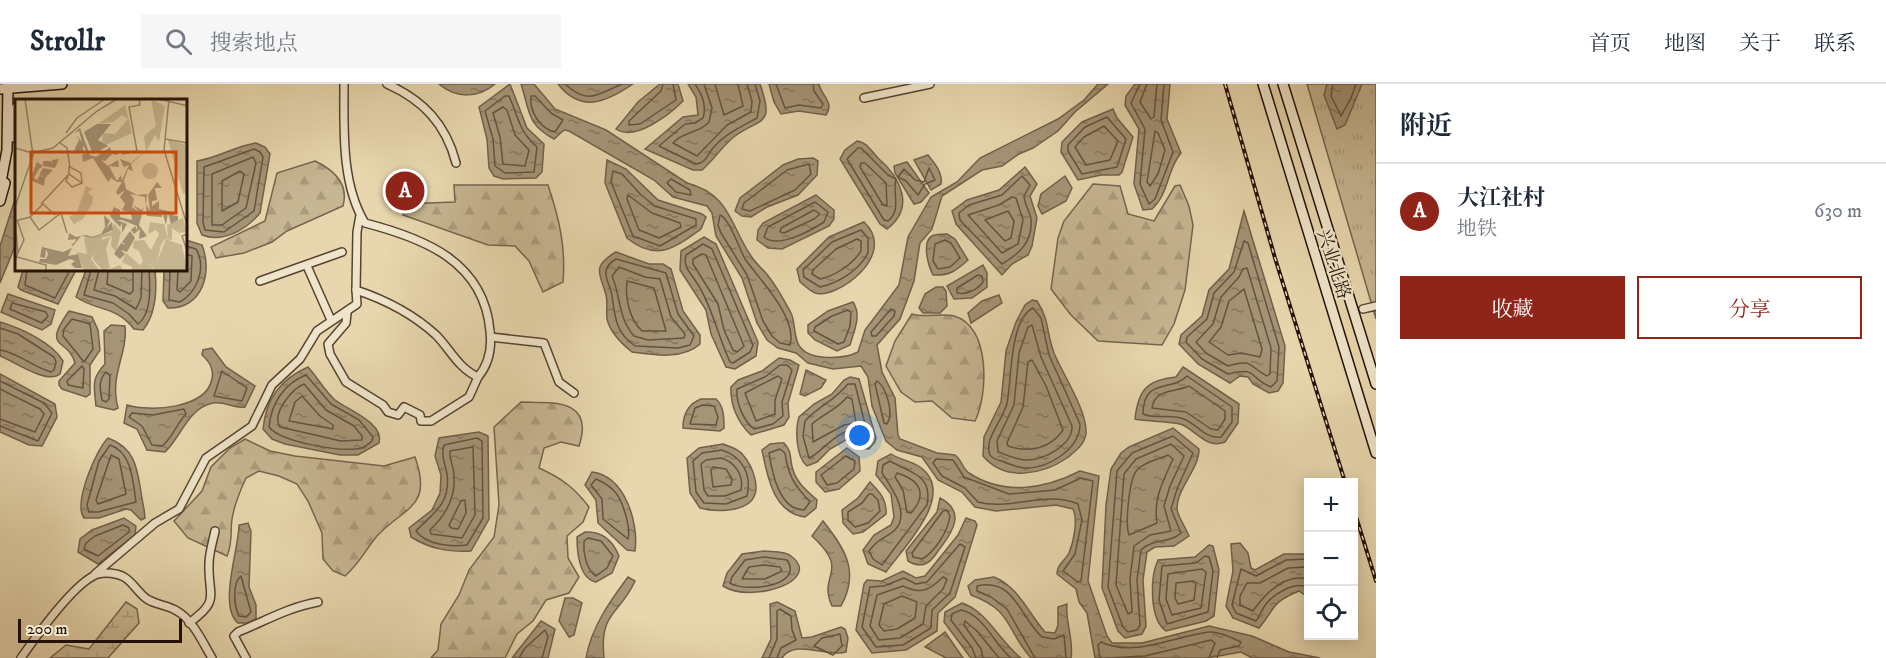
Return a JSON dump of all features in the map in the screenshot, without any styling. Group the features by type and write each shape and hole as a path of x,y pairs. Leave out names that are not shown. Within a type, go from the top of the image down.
{"main road":[{"path":"0,187 7,150 10,87 62,84"},
{"name":"兴业北路","path":"1263,84 1376,453"},
{"name":"兴业北路","path":"1283,84 1376,384"},
{"path":"0,101 8,120"},
{"path":"0,201 8,170 15,116"}],"street":[{"path":"344,84 350,187 360,215 364,223 421,240 461,266 475,285 489,319 491,337 486,368 478,377 469,397 431,421 421,422 420,415 404,408 398,415 388,412 383,405 346,382 330,354 328,344 346,323 347,313"},
{"path":"387,84 414,100 436,121 450,140 456,163"},
{"path":"864,98 930,84"},
{"path":"21,658 52,616 95,574 155,523 179,509 206,458 252,426 273,385 300,359 317,331 347,313 357,304 357,232 360,215"},
{"path":"260,281 342,252"},
{"path":"307,266 332,320"},
{"path":"356,290 407,311 438,337 469,373 478,377"},
{"path":"1363,309 1376,306"},
{"path":"491,337 544,344 559,382 574,393"},
{"path":"189,623 206,610 211,599 209,562 215,531"},
{"path":"95,574 107,572 125,578 137,592 152,602 178,611 189,623 212,658"},
{"path":"246,658 234,636 238,632 280,615 292,607 318,602"}],"green space":[{"path":"1307,84 1376,84 1376,319"},
{"path":"315,161 334,173 342,184 343,206 287,231 272,242 244,253 216,258 211,247 265,221 277,173"},
{"path":"1093,184 1120,186 1128,214 1154,221 1175,186 1180,185 1189,206 1193,225 1185,290 1174,324 1162,345 1098,341 1071,315 1051,289 1058,238 1064,221"},
{"path":"454,185 548,185 561,233 563,282 543,292 529,261 515,246 488,245 403,215 403,204 455,202"},
{"path":"912,314 954,316 966,322 975,333 983,362 984,379 975,421 952,418 932,401 915,402 901,392 886,366 895,341"},
{"path":"521,402 568,406 576,411 581,419 582,430 579,446 561,442 544,448 539,468 567,484 589,507 583,522 567,536 568,558 579,577 569,593 546,600 533,621 517,634 505,658 431,658 438,650 441,624 459,595 469,570 494,537 499,505 494,427"},
{"path":"245,439 270,451 295,456 384,466 415,457 421,487 413,504 377,536 345,576 333,571 323,559 322,533 308,501 297,484 259,471 246,478 238,498 231,524 231,542 227,556 188,538 174,521 202,491 211,467 230,448"},
{"path":"126,602 137,609 139,623 108,658 50,658 66,645 89,649"}],"water":[{"path":"439,84 495,84 482,92 467,95 453,92"},
{"path":"510,84 527,128 544,144 542,172 536,178 503,179 494,176 489,168 487,139 479,107"},
{"path":"521,84 534,84 555,109 606,130 687,183 701,188 721,203 751,256 784,299 793,317 798,345 813,355 829,358 858,352 865,330 899,285 908,237 931,197 957,182 980,158 1058,119 1084,100 1098,84 1108,84 1075,112 1058,131 1033,148 1019,154 1002,166 982,170 942,196 932,229 920,243 914,281 900,319 877,345 882,372 895,398 898,435 900,439 937,453 955,455 969,473 996,485 1039,486 1080,471 1099,476 1088,581 1107,636 1112,643 1142,643 1209,626 1252,636 1289,652 1320,658 1252,658 1241,652 1207,658 1095,658 1087,613 1079,602 1076,589 1057,574 1072,543 1075,525 1073,509 1056,505 996,511 975,507 962,492 938,480 922,457 897,450 886,441 872,406 868,377 861,366 833,369 808,363 796,353 778,348 767,340 757,323 742,278 716,236 712,213 707,206 673,197 654,180 569,131 564,130 554,139 538,128 530,116"},
{"path":"558,84 633,84 603,100 584,102 575,99"},
{"path":"660,84 678,84 683,101 652,125 633,132 616,129 638,102"},
{"path":"688,84 760,84 766,108 763,119 735,136 702,170 693,170 645,149 683,117 698,115 696,97"},
{"path":"769,84 819,84 829,106 826,115 799,111 781,114 774,102"},
{"path":"1135,84 1170,84 1167,119 1181,153 1176,159 1158,203 1152,209 1143,210 1134,184 1139,129 1125,105 1126,96"},
{"path":"1327,84 1362,84 1345,125 1337,129 1324,95"},
{"path":"1113,109 1117,118 1133,137 1122,172 1119,175 1101,175 1078,180 1061,152 1062,142 1082,122"},
{"path":"857,141 866,145 886,166 902,192 901,211 887,229 880,224 840,159 845,150"},
{"path":"256,143 265,147 270,154 260,213 248,225 234,233 218,237 202,235 197,223 197,161"},
{"path":"928,155 941,176 941,184 931,190 914,160"},
{"path":"813,158 818,161 817,175 798,195 767,207 751,217 742,216 735,211 740,198 783,165 798,159"},
{"path":"607,160 626,169 658,200 702,214 706,217 701,229 683,242 665,250 647,249 627,238 605,183"},
{"path":"907,162 929,193 921,202 914,204 895,173 894,166"},
{"path":"1025,167 1037,184 1030,196 1037,218 1032,246 1028,255 1012,264 1002,275 956,224 952,211 967,200 999,190"},
{"path":"1065,176 1072,188 1066,201 1042,214 1038,206 1041,194"},
{"path":"816,195 834,210 834,219 829,226 782,249 768,248 757,240 758,230 763,223"},
{"path":"15,199 15,246 0,283 0,246"},
{"path":"1244,211 1285,346 1283,383 1278,391 1269,393 1253,384 1248,377 1240,376 1230,383 1198,364 1179,344 1181,335 1202,316 1209,290 1229,269"},
{"path":"864,222 873,235 874,248 869,261 860,272 836,290 825,293 815,293 800,282 797,269 829,237"},
{"path":"947,234 955,239 968,260 952,272 933,275 927,255 927,244 932,236"},
{"path":"704,237 716,244 758,342 756,356 735,369 726,367 711,334 706,310 680,270 681,251"},
{"path":"188,241 202,245 206,267 205,278 197,296 180,307 168,308 163,301 164,272 188,272"},
{"path":"616,252 649,264 663,264 671,269 683,311 700,335 700,344 685,352 658,355 632,352 620,341 607,319 607,298 599,272 603,262"},
{"path":"983,265 987,273 987,287 972,298 954,299 947,286"},
{"path":"22,272 75,272 58,304 18,287"},
{"path":"85,272 155,272 155,302 151,317 143,330 134,329 127,321 113,312 76,297"},
{"path":"936,287 943,287 946,291 947,306 940,313 923,313 919,308 925,294"},
{"path":"8,294 55,310 51,324 42,330 1,312"},
{"path":"999,295 1002,303 971,323 968,313 982,301"},
{"path":"1032,300 1037,301 1044,315 1054,353 1083,414 1086,433 1079,447 1057,464 1035,472 1013,473 1002,470 983,456 984,437 1001,402 1006,351 1016,322 1025,305"},
{"path":"853,302 857,318 850,345 837,351 815,340 808,333 808,325 828,311"},
{"path":"69,311 92,317 98,330 100,350 90,365 90,394 86,397 62,389 59,385 59,381 75,363 72,355 57,338 57,332"},
{"path":"0,322 26,332 44,342 58,354 63,361 60,374 47,377 0,356"},
{"path":"111,325 125,326 124,346 116,385 118,408 114,410 96,406 94,388 97,374 105,364 104,331"},
{"path":"212,348 226,367 255,386 245,407 217,403 204,406 191,417 165,452 147,450 137,429 124,423 127,405 162,408 176,406 199,397 208,389 212,379 210,366 202,355 203,350"},
{"path":"779,358 799,365 788,403 789,417 784,425 751,435 742,425 736,413 731,387 738,380 762,371"},
{"path":"308,367 335,400 371,423 379,436 379,443 358,455 340,455 285,444 272,439 263,429 271,399 290,377"},
{"path":"1183,367 1239,404 1238,423 1225,442 1219,444 1207,442 1183,425 1135,419 1136,409 1146,388 1166,378 1176,377"},
{"path":"806,370 826,380 821,388 805,396 800,394"},
{"path":"0,374 55,404 57,417 42,446 29,445 0,432"},
{"path":"850,377 859,379 876,438 875,442 869,449 866,449 858,446 851,437 830,449 817,462 807,466 803,462 797,443 799,417 814,404 832,394 844,380"},
{"path":"701,399 716,399 721,405 724,428 720,431 683,428 687,410"},
{"path":"1173,428 1199,449 1196,464 1180,493 1177,509 1189,536 1174,546 1155,547 1147,552 1143,580 1146,626 1142,634 1125,638 1118,631 1102,588 1106,505 1111,469 1121,453 1129,447"},
{"path":"479,432 488,436 489,519 471,551 440,549 411,537 409,528 432,510 440,493 441,475 435,456 439,438"},
{"path":"108,438 127,450 136,466 145,518 141,520 131,510 126,509 99,518 84,518 81,511 87,477"},
{"path":"784,443 789,450 797,479 817,500 816,508 805,517 785,508 769,481 762,450 770,444"},
{"path":"723,444 739,451 750,465 756,485 754,497 740,508 712,510 700,508 690,493 687,458 699,448"},
{"path":"847,448 859,457 860,471 839,489 825,492 816,482 816,472"},
{"path":"891,454 920,467 930,478 933,491 924,521 886,572 868,564 863,550 874,535 891,525 894,517 891,494 876,475 878,461"},
{"path":"592,472 603,475 613,482 627,502 635,527 635,551 627,550 598,523 596,500 585,485"},
{"path":"870,482 884,500 886,514 863,532 853,534 843,523 842,510 858,498"},
{"path":"940,498 953,509 955,521 953,527 946,541 928,563 918,565 912,563 908,561 906,551 937,512"},
{"path":"124,518 136,526 135,535 98,564 78,552 80,539 92,530"},
{"path":"966,518 975,521 977,525 955,597 938,613 937,631 906,650 872,653 856,630 864,584 867,580 882,581 903,571 916,578 925,576 958,535"},
{"path":"823,521 838,541 847,561 849,582 841,606 832,606 828,595 832,566 830,558 812,536"},
{"path":"248,523 251,531 249,587 256,605 256,619 248,623 238,623 232,615 230,604 231,577 239,525"},
{"path":"585,532 602,535 614,546 619,556 612,573 596,582 586,576 580,564 577,537"},
{"path":"1240,543 1248,553 1251,568 1255,570 1284,554 1304,554 1304,594 1299,591 1283,599 1274,606 1259,628 1233,618 1226,606 1233,571 1231,544"},
{"path":"1209,545 1213,546 1219,570 1214,616 1206,621 1166,631 1160,625 1154,608 1153,577 1158,560 1195,557"},
{"path":"764,551 789,554 799,565 798,574 780,587 766,591 735,591 723,586 727,573 742,554"},
{"path":"628,577 635,581 608,622 603,643 604,658 586,658 597,626 608,605"},
{"path":"994,577 1003,581 1017,594 1045,632 1055,633 1058,625 1058,607 1067,604 1071,658 1031,658 1002,614 985,601 971,595 968,586 975,580"},
{"path":"565,598 573,598 582,603 574,635 569,637 559,621"},
{"path":"777,602 795,611 802,638 841,627 845,629 848,638 846,652 830,653 795,649 782,658 762,658 771,639 770,604"},
{"path":"962,603 979,613 1021,658 971,658 944,622 945,612"},
{"path":"541,621 555,629 548,658 512,658"},
{"path":"945,632 963,658 946,658 925,647"}],"railway":[{"path":"1225,84 1275,258 1344,478"},
{"path":"1358,523 1376,581"}],"place":[{"name":"大江社村","path":"405,191"}]}
